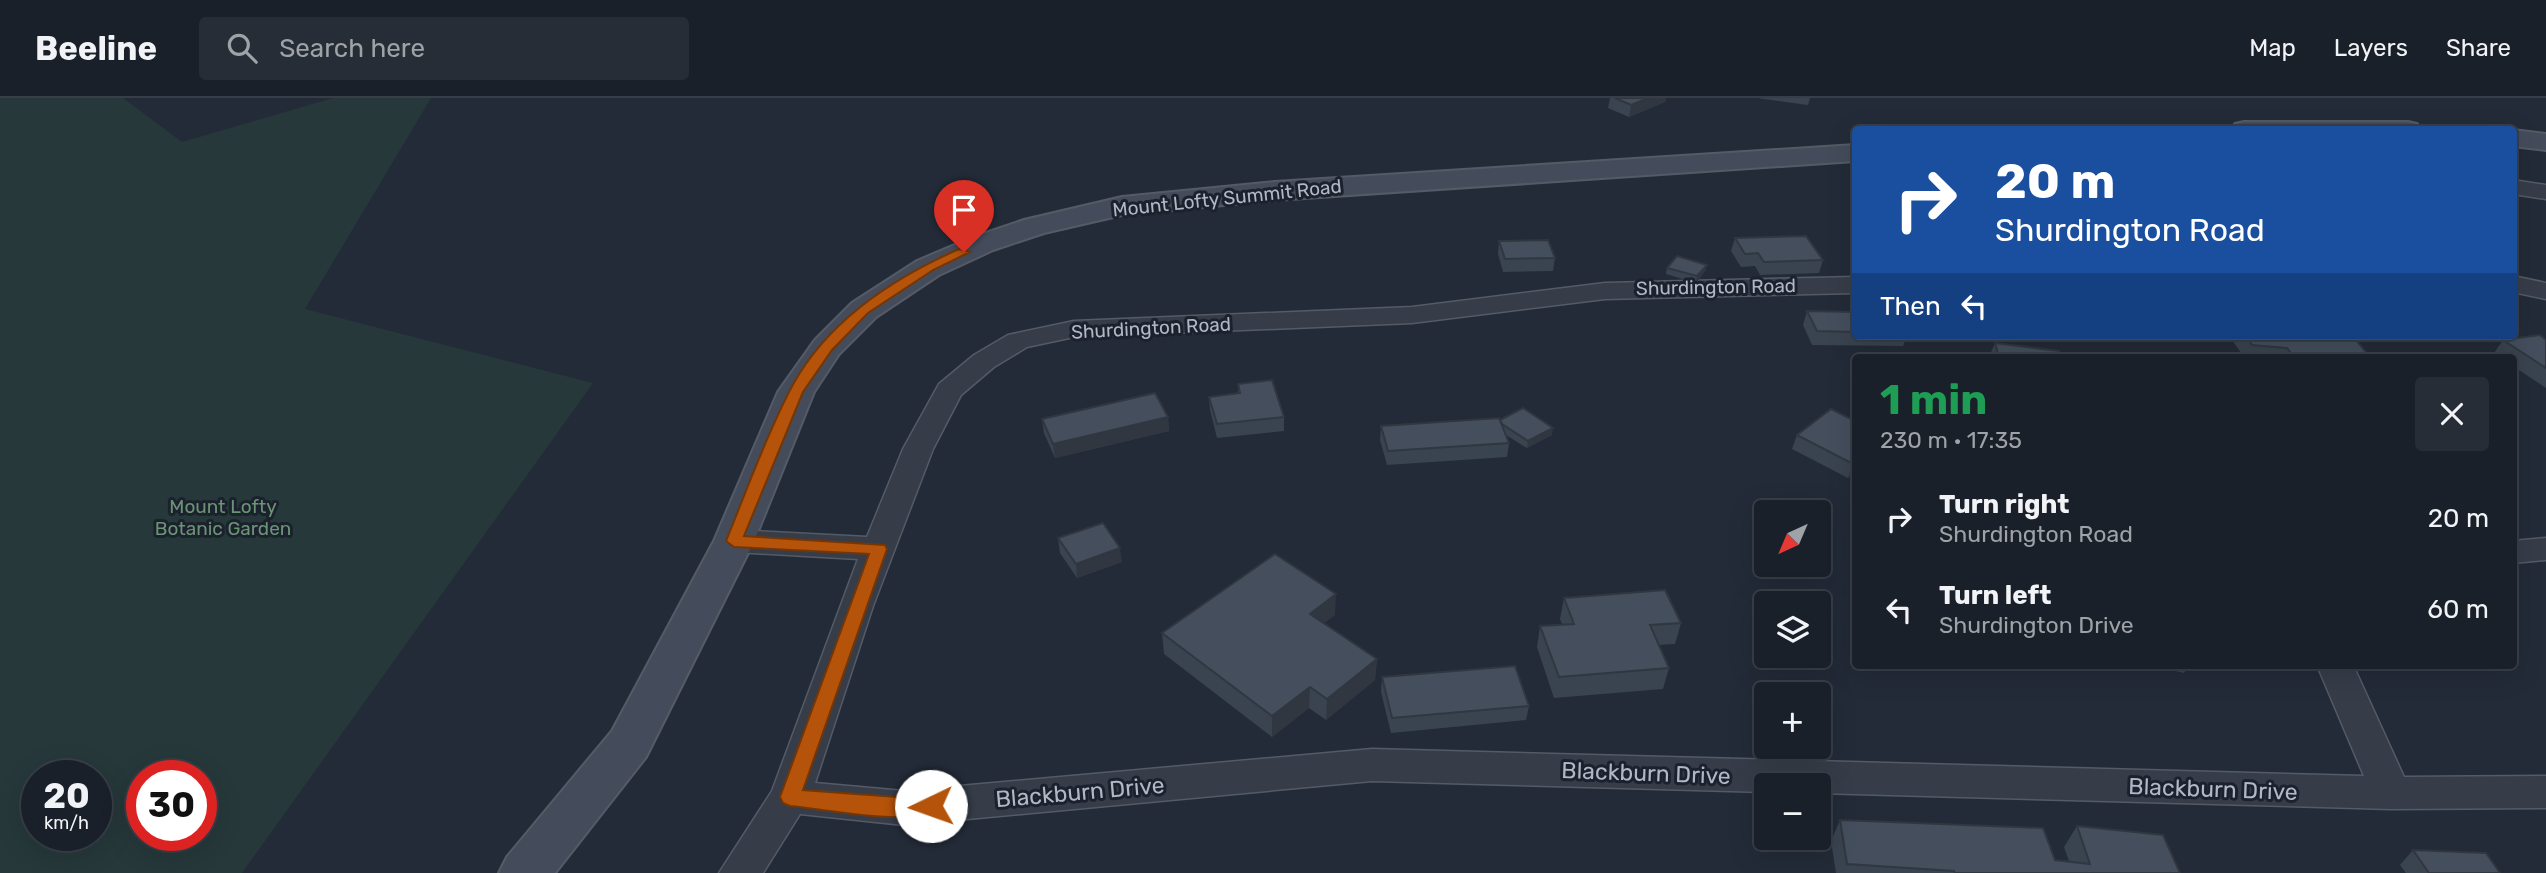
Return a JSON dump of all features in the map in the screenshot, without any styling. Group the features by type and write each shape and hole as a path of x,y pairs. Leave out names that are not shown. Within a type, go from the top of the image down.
{"main road":[{"path":"2517,138 2546,142"},
{"name":"Mount Lofty Summit Road","path":"525,873 629,744 734,541 796,392 827,347 863,310 928,268 982,244 1035,226 1122,206 1275,191 1852,153"}],"street":[{"path":"2517,188 2546,192"},
{"name":"Shurdington Road","path":"740,873 790,797 918,449 950,390 984,361 1018,341 1074,329 1400,316 1605,291 1852,285"},
{"path":"2517,285 2546,291"},
{"path":"734,541 879,549"},
{"path":"2517,552 2546,549"},
{"path":"2337,669 2391,793"},
{"name":"Blackburn Drive","path":"790,797 904,808 1372,765 2391,793 2546,792"}],"green space":[{"name":"Mount Lofty Botanic Garden","path":"0,98 123,98 182,142 333,98 431,98 305,309 593,383 242,873 0,873"}],"building":[{"path":"1615,98 1648,98 1631,105"},
{"path":"1806,236 1823,260 1764,262 1758,253 1745,254 1735,238"},
{"path":"1548,240 1555,258 1505,259 1499,241"},
{"path":"1677,256 1707,265 1697,276 1667,268"},
{"path":"1807,311 1852,312 1852,332 1817,331"},
{"path":"2540,335 2546,340 2546,368 2503,340"},
{"path":"2249,340 2356,340 2368,354 2292,354 2287,348 2252,345"},
{"path":"1995,343 2059,351 2060,354 1998,354"},
{"path":"1272,380 1284,417 1217,424 1209,397 1240,393 1238,384"},
{"path":"1155,393 1168,417 1053,444 1042,419"},
{"path":"1523,408 1553,428 1528,441 1502,424 1500,420"},
{"path":"1831,409 1852,420 1852,463 1797,435"},
{"path":"1499,418 1509,443 1388,451 1381,426"},
{"path":"1103,523 1120,548 1076,564 1058,538"},
{"path":"1275,554 1336,594 1310,614 1377,659 1327,699 1310,687 1272,716 1162,633"},
{"path":"1665,590 1681,623 1650,625 1669,668 1559,677 1540,626 1574,624 1564,598"},
{"path":"1515,666 1529,706 1392,718 1382,677"},
{"path":"1840,820 2043,828 2055,860 2090,864 2077,826 2163,835 2180,873 1955,873 1847,864"},
{"path":"2413,850 2486,853 2500,873 2429,873"}],"route":[{"path":"931,806 904,808 790,797 856,606 879,549 734,541 796,392 827,347 863,310 928,268 964,252"}]}
